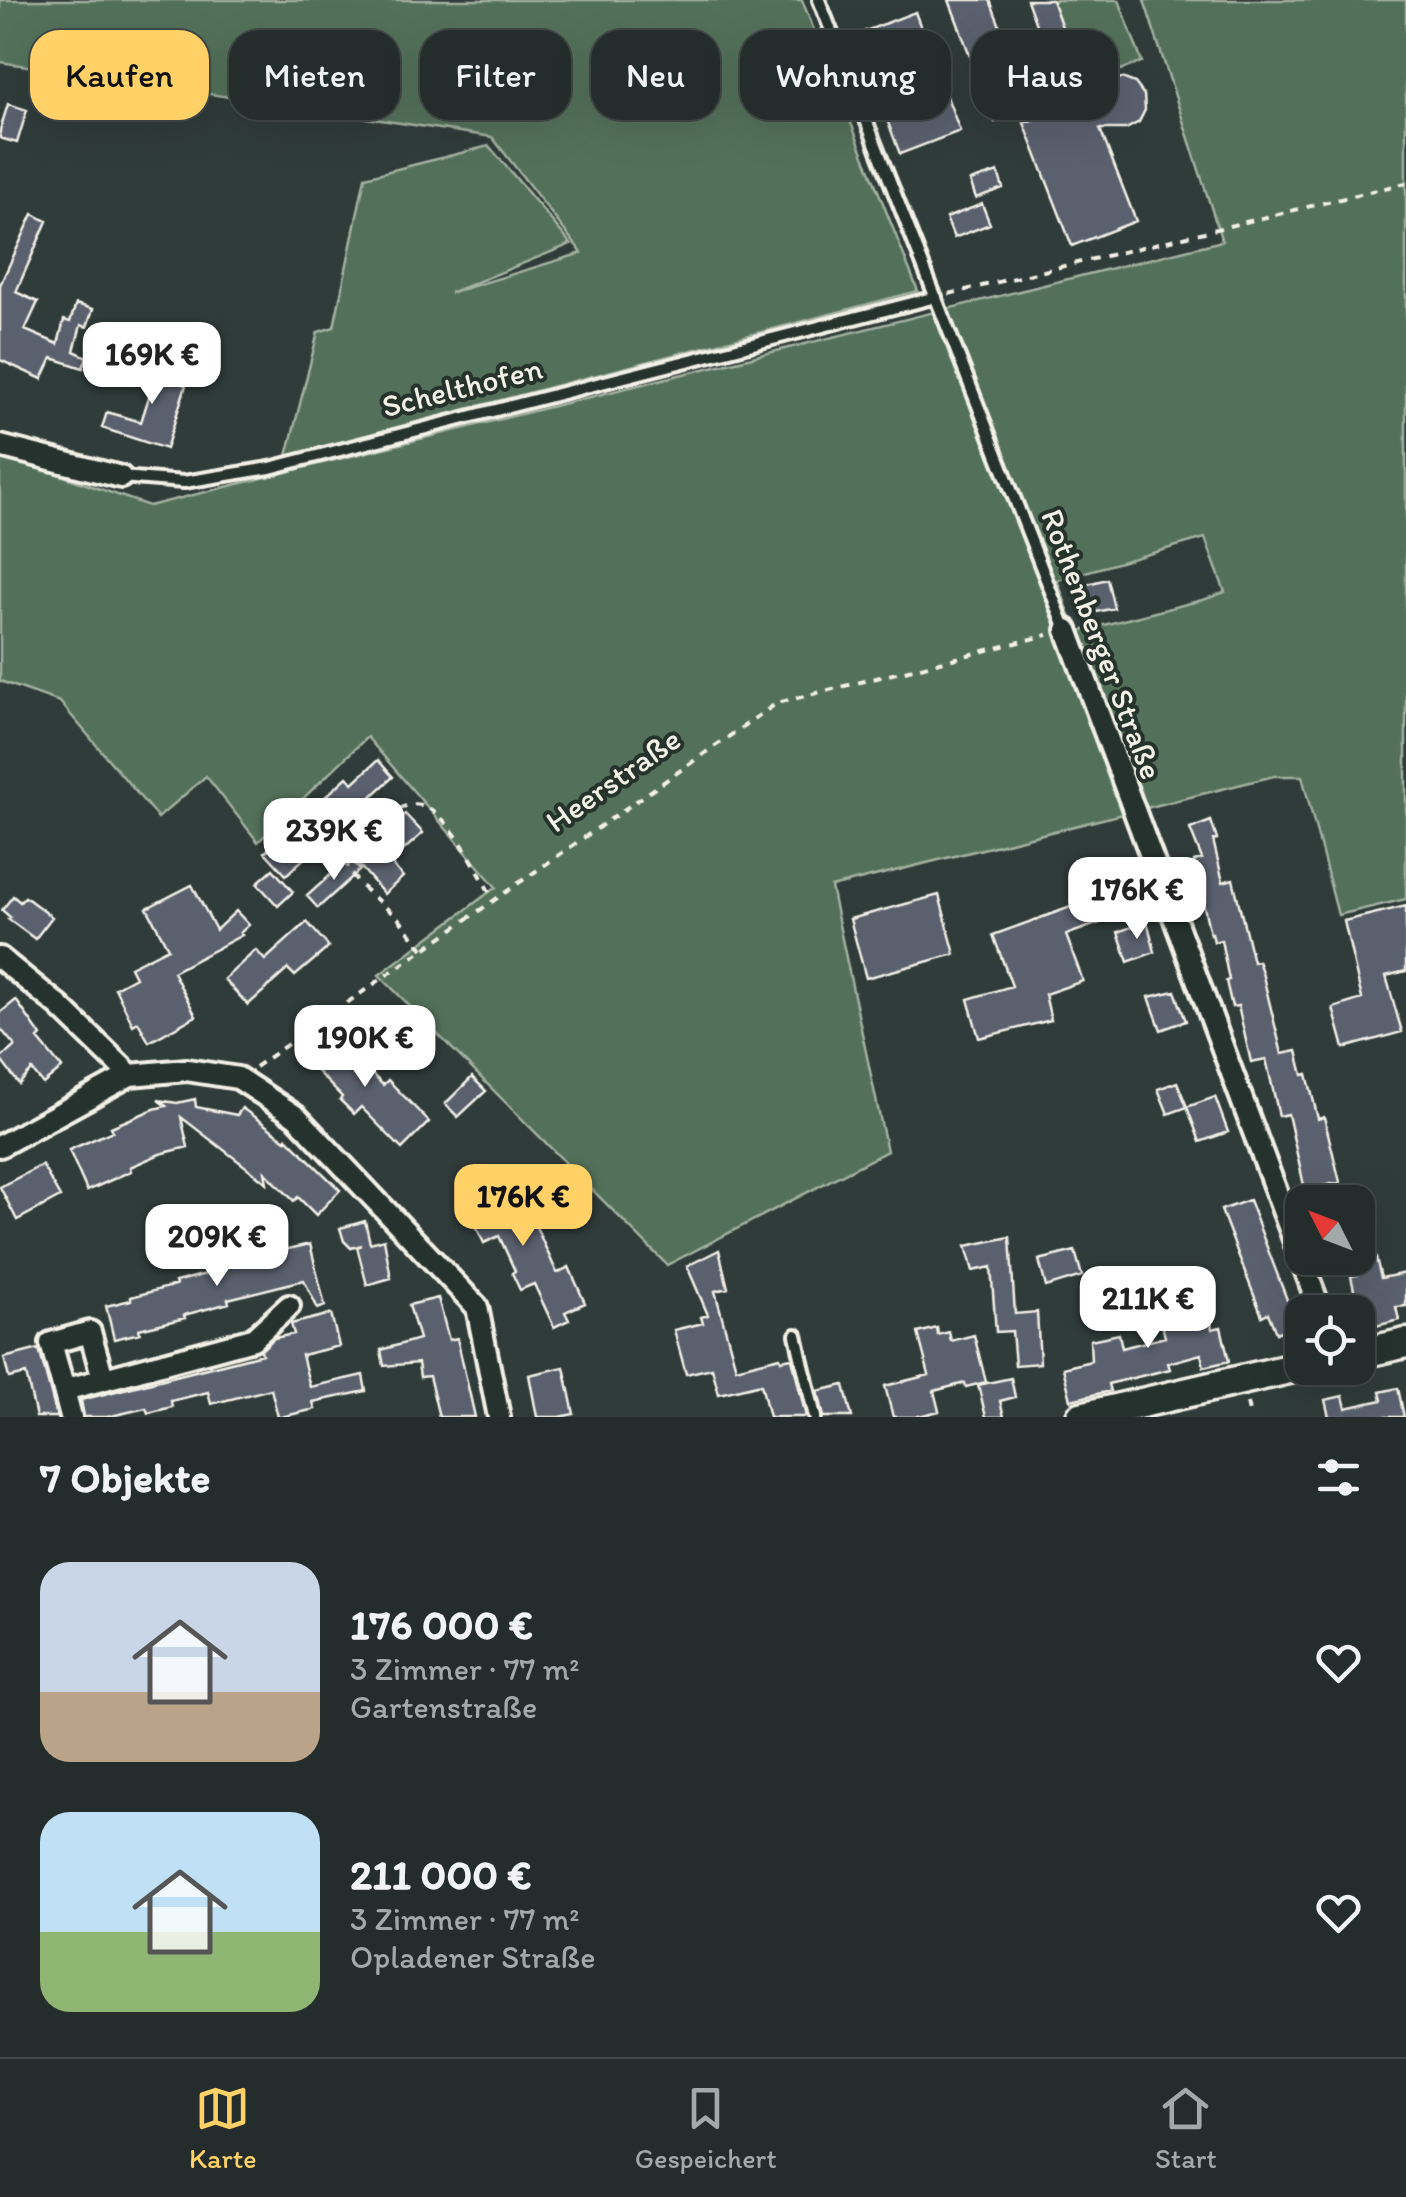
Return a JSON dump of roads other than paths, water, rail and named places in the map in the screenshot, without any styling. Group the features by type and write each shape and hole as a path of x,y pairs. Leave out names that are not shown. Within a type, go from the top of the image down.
{"main road":[{"path":"1375,1350 1406,1343"},
{"path":"1081,1417 1285,1370"}],"street":[{"name":"Schelthofen","path":"0,446 121,478"},
{"name":"Rothenberger Straße","path":"1067,630 1315,1295"},
{"path":"0,958 59,1006 130,1075"},
{"path":"0,1146 130,1075 186,1070 238,1078 297,1117 477,1307 500,1417"},
{"path":"64,1390 252,1339 288,1306"},
{"path":"70,1417 51,1343 90,1332 103,1378"}],"lane":[{"name":"Rothenberger Straße","path":"820,0 1067,630"},
{"name":"Schelthofen","path":"121,478 184,482 270,468 936,297"},
{"path":"796,1335 815,1417"}]}
